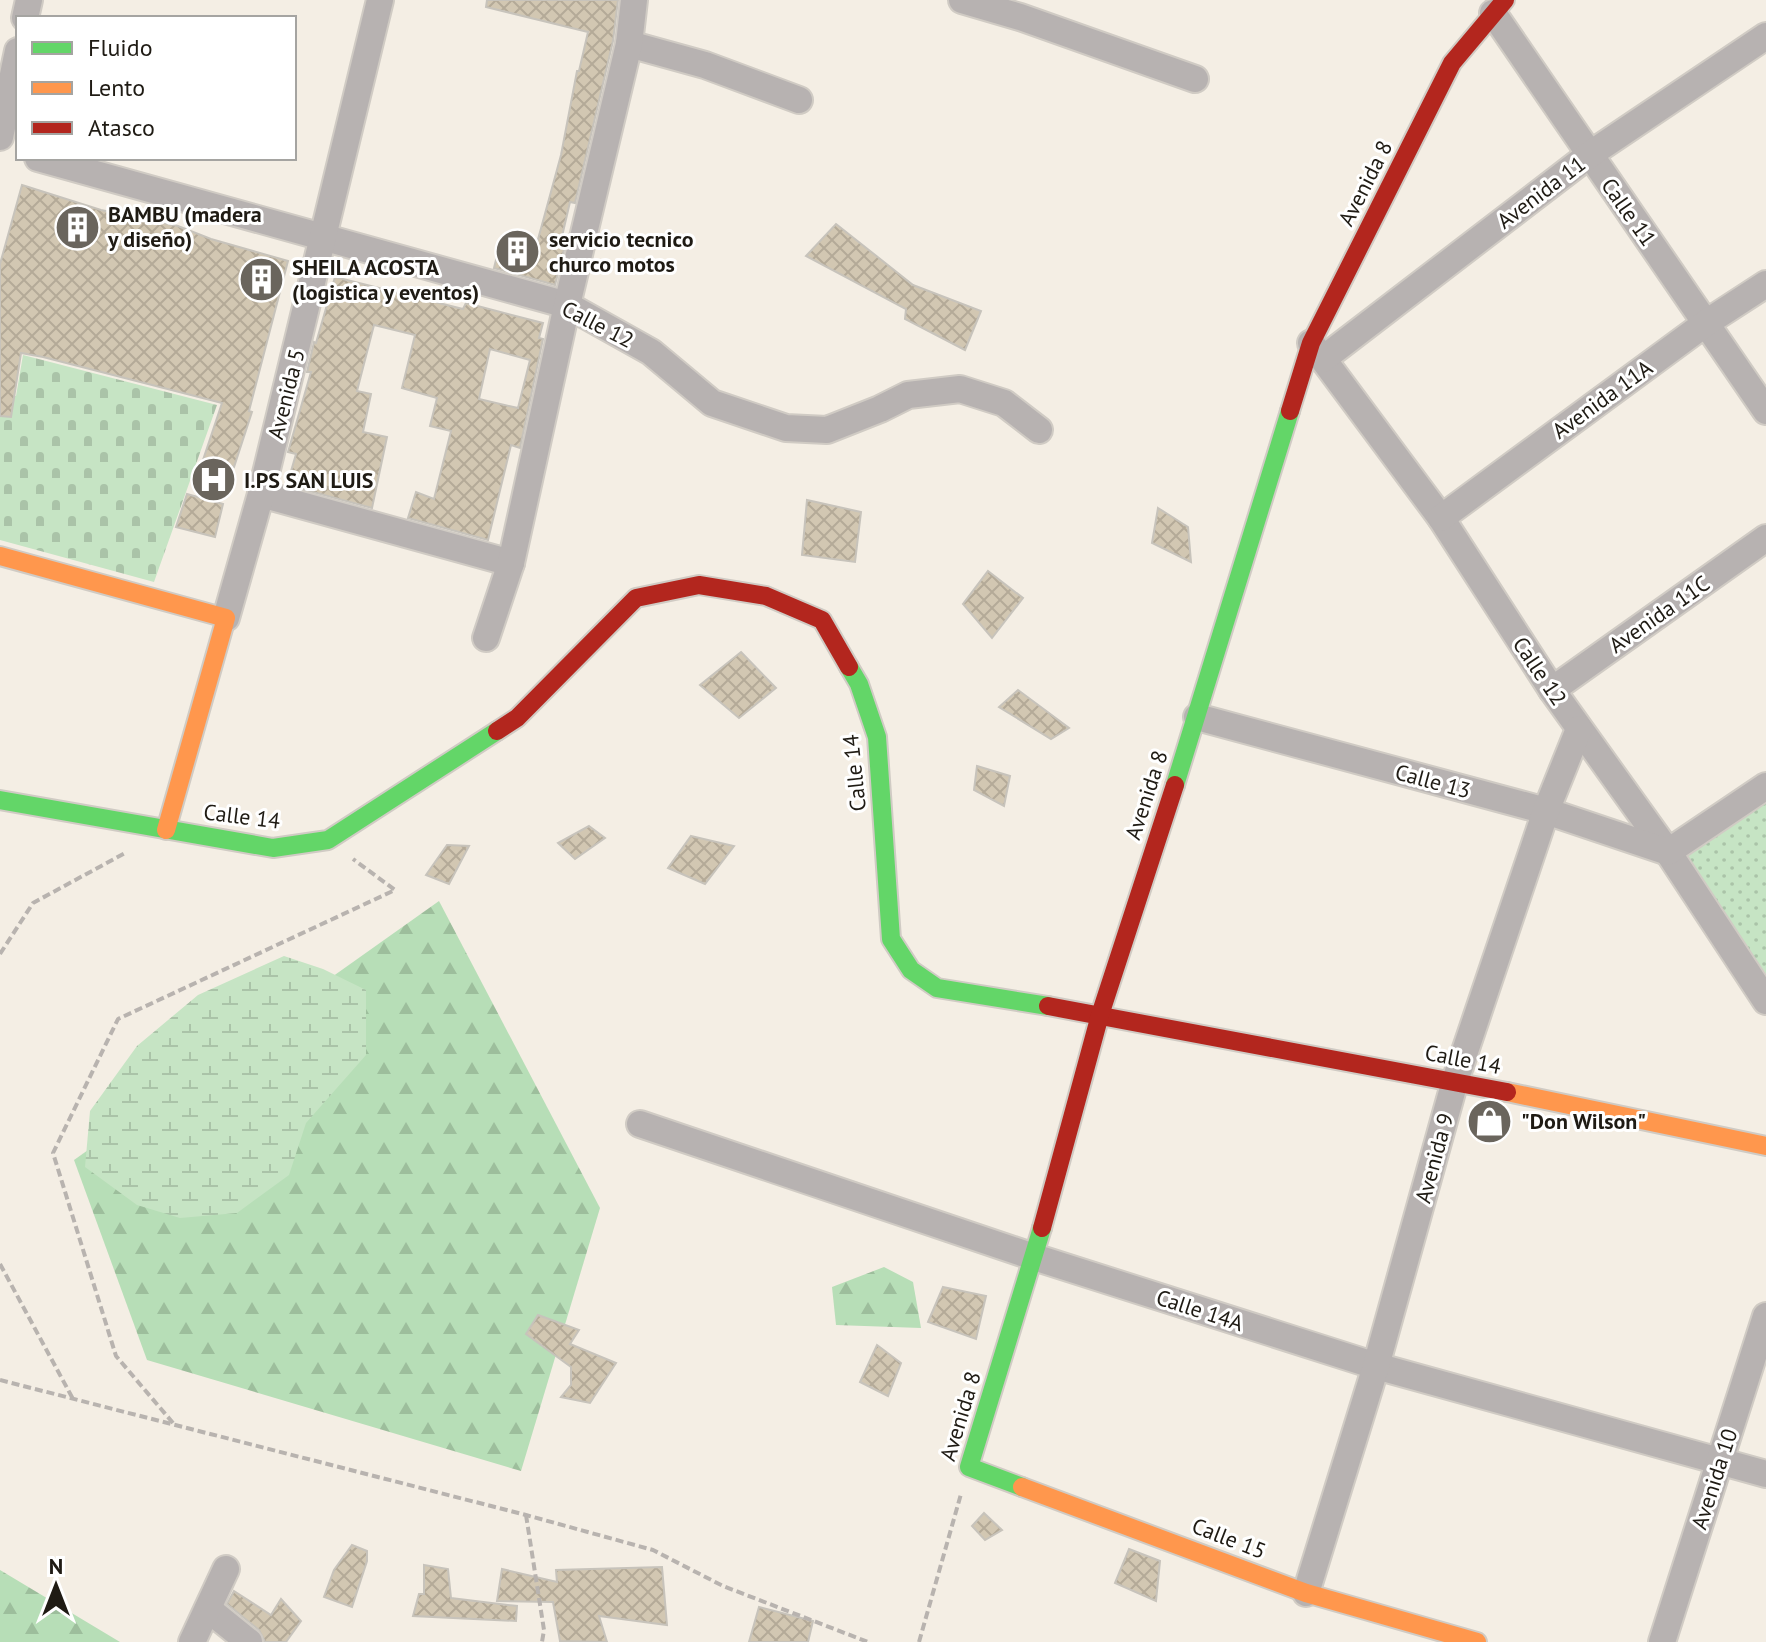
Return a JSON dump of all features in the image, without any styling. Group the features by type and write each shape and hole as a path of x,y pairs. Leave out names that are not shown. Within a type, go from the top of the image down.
{"street":[{"name":"Avenida 5","path":"166,830 261,494 380,0"},
{"path":"486,638 511,563 567,305 629,44 634,0"},
{"path":"962,0 1022,9 1195,79"},
{"name":"Calle 11","path":"1499,6 1589,155 1766,411"},
{"name":"Avenida 8","path":"969,1467 1034,1257 1100,1015 1317,351 1452,63 1499,6"},
{"name":"Avenida 11","path":"1317,351 1589,155 1766,36"},
{"path":"629,44 705,65 799,100"},
{"path":"0,137 16,61"},
{"name":"Calle 12","path":"45,160 567,305 651,352 712,403 786,428 827,430 908,395 960,389 1004,403 1039,430"},
{"name":"Avenida 11A","path":"1441,518 1706,323 1766,284"},
{"name":"Calle 12","path":"1317,351 1441,518 1552,690 1668,852 1766,1001"},
{"path":"261,494 511,563"},
{"name":"Avenida 11C","path":"1552,690 1766,538"},
{"path":"0,556 226,618"},
{"name":"Calle 14","path":"0,800 273,848 328,840 517,718 636,598 699,585 766,596 822,620 859,684 877,737 891,939 911,970 937,988 1455,1081 1766,1146"},
{"name":"Calle 13","path":"1197,717 1546,811 1668,852"},
{"name":"Avenida 9","path":"1306,1593 1376,1366 1455,1081 1546,811 1579,729"},
{"path":"1668,852 1766,786"},
{"name":"Calle 14A","path":"640,1124 1034,1257 1376,1366 1766,1474"},
{"name":"Avenida 10","path":"1662,1642 1766,1316"},
{"name":"Calle 15","path":"969,1467 1306,1593 1477,1642"},
{"path":"192,1642 226,1569"},
{"path":"208,1609 249,1642"}],"path":[{"path":"175,1425 116,1356 53,1153 118,1019 395,890 328,840"},
{"path":"0,954 33,903 126,852"},
{"path":"0,1264 73,1399"},
{"path":"0,1380 653,1550 723,1586 868,1642"},
{"name":"Avenida 8","path":"919,1642 969,1467"},
{"path":"526,1515 544,1630 542,1642"}],"green space":[{"path":"23,355 217,405 154,582 0,540 0,393 16,396"},
{"path":"1766,793 1766,974 1676,855"},
{"path":"439,901 600,1208 521,1471 147,1360 74,1160"},
{"path":"284,956 323,969 366,990 366,1055 306,1123 289,1175 237,1213 180,1218 137,1205 85,1167 90,1111 137,1046 198,995"},
{"path":"884,1267 913,1282 921,1328 836,1325 832,1287"},
{"path":"0,1570 120,1642 0,1642"}],"building":[{"path":"487,0 618,0 613,41 575,203 570,202 560,245 565,246 555,285 494,268 502,236 537,243 561,155 588,32 486,7"},
{"path":"22,185 101,210 178,226 288,261 249,411 252,412 234,467 203,460 222,403 43,357 21,353 11,417 0,416 0,264"},
{"path":"836,224 913,285 981,311 965,350 905,319 906,309 806,256"},
{"path":"335,277 463,309 466,303 543,323 539,338 543,339 520,448 511,445 488,540 408,518 416,492 434,499 451,431 430,426 437,398 402,388 415,335 374,325 357,391 371,394 363,432 387,437 372,508 287,485 296,454 288,452","holes":["490,349 530,360 518,408 479,399"]},
{"path":"187,494 223,504 215,537 176,527"},
{"path":"807,500 861,512 855,562 802,555"},
{"path":"1158,508 1188,527 1191,562 1152,543"},
{"path":"988,571 1023,598 992,638 963,604"},
{"path":"741,652 776,688 739,718 700,685"},
{"path":"1018,690 1069,728 1051,739 999,707"},
{"path":"977,766 1010,776 1004,806 974,790"},
{"path":"589,826 605,838 575,859 558,843"},
{"path":"691,836 734,846 705,884 668,868"},
{"path":"447,845 469,846 449,884 426,875"},
{"path":"943,1287 986,1296 976,1339 928,1322"},
{"path":"538,1315 579,1330 570,1344 616,1363 590,1403 561,1397 571,1385 571,1367 526,1334"},
{"path":"877,1345 901,1363 888,1396 860,1382"},
{"path":"984,1513 1002,1530 985,1540 972,1526"},
{"path":"352,1545 367,1551 367,1561 352,1607 324,1597 334,1570"},
{"path":"1129,1549 1160,1561 1156,1601 1115,1583"},
{"path":"424,1565 448,1569 451,1598 517,1606 516,1621 413,1616 419,1594 424,1594"},
{"path":"662,1567 667,1625 599,1616 607,1642 560,1641 553,1602 497,1601 502,1569 557,1582 556,1570"},
{"path":"234,1591 271,1615 281,1599 301,1621 286,1642 265,1642 259,1630 227,1604"},
{"path":"759,1607 813,1621 808,1642 749,1642"}],"traffic: fast":[{"path":"1175,785 1290,411"},
{"path":"849,667 859,684 877,737 891,939 911,970 937,988 1048,1006"},
{"path":"0,800 273,848 328,840 497,731"},
{"path":"1022,1487 969,1467 1042,1228"}],"traffic: slow":[{"path":"0,556 226,618 166,830"},
{"path":"1507,1092 1766,1146"},
{"path":"1022,1487 1306,1593 1477,1642"}],"traffic: jam":[{"path":"1290,411 1311,343 1452,63 1505,0"},
{"path":"497,731 517,718 636,598 699,585 766,596 822,620 849,667"},
{"path":"1042,1228 1100,1015 1175,785"},
{"path":"1048,1006 1507,1092"}],"place":[{"name":"BAMBU (madera y diseño)","path":"77,227"},
{"name":"servicio tecnico churco motos","path":"518,252"},
{"name":"SHEILA ACOSTA (logistica y eventos)","path":"261,280"},
{"name":"I.PS SAN LUIS","path":"213,480"},
{"name":"\"Don Wilson\"","path":"1490,1121"}]}
